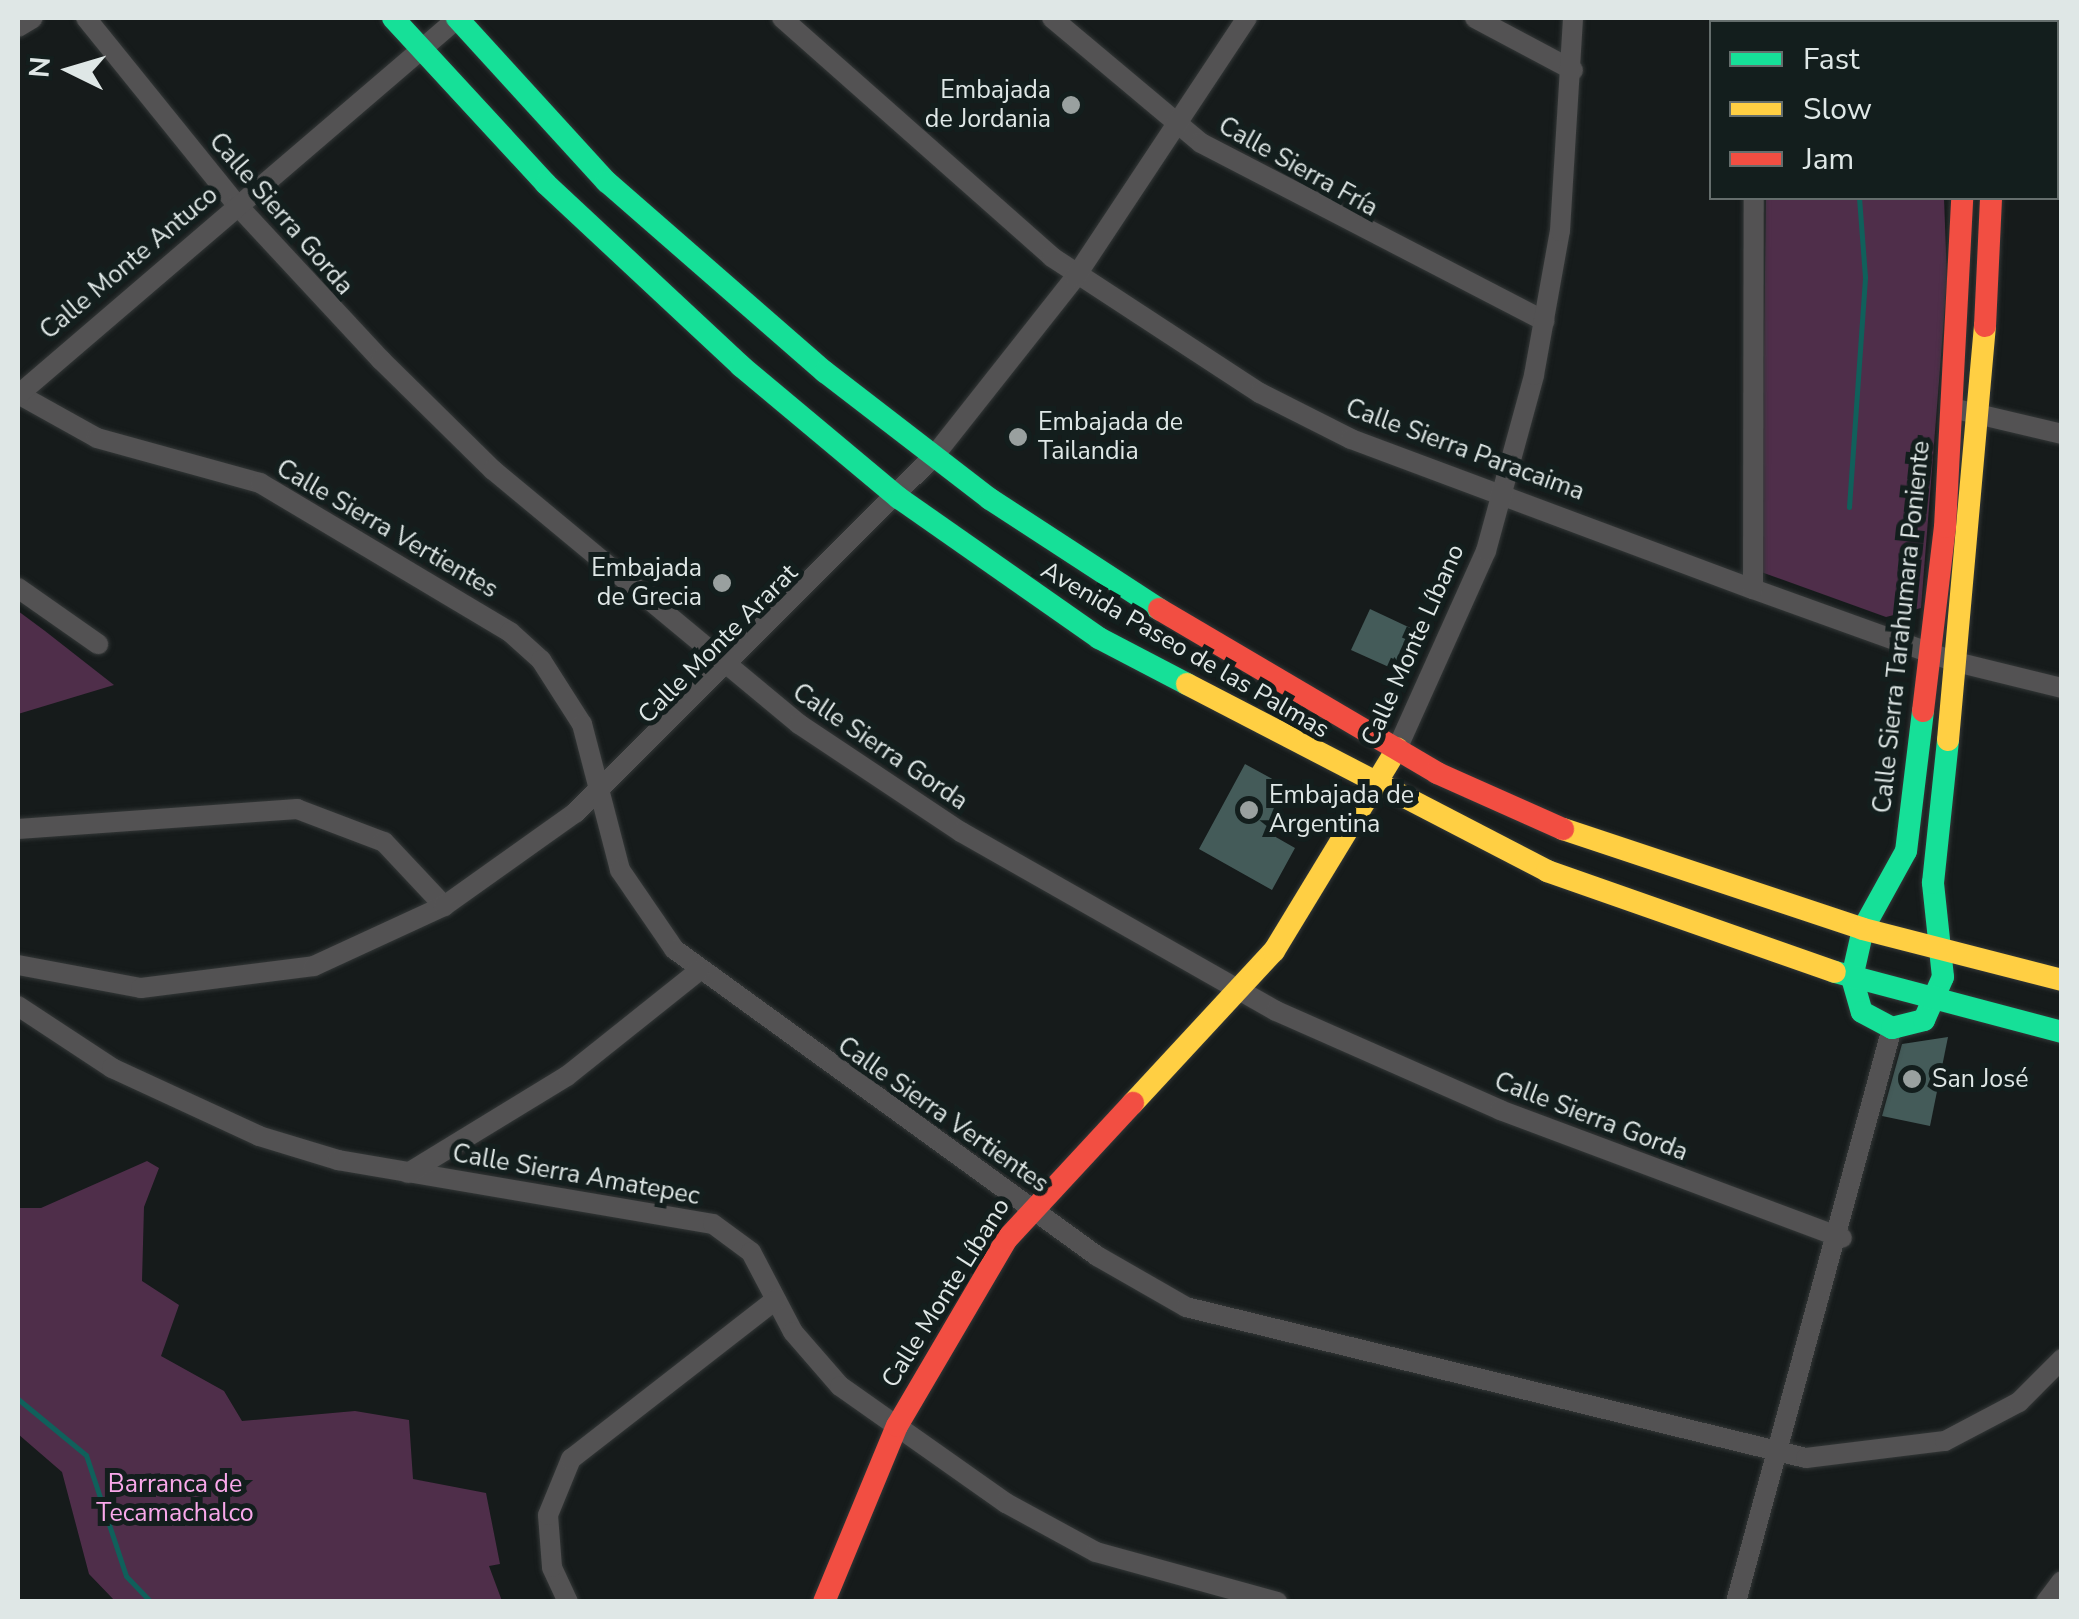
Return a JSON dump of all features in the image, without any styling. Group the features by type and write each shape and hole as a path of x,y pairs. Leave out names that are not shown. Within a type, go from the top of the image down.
{"main road":[{"name":"Avenida Paseo de las Palmas","path":"393,18 420,51 626,262 898,498 1099,638 1376,790 1548,871 1852,978 2062,1032"},
{"name":"Avenida Paseo de las Palmas","path":"457,18 620,194 934,456 1134,594 1397,750 1558,826 1863,929 2062,980"},
{"name":"Calle Sierra Tarahumara Poniente","path":"1852,978 1863,929 1906,851 1952,408 1962,200"},
{"path":"1852,978 1862,1012 1892,1028 1924,1020 1937,1001 1944,951 1933,883 1982,416 1991,200"},
{"name":"Calle Monte Líbano","path":"824,1602 897,1426 1031,1208 1240,992 1376,790 1397,750"}],"street":[{"path":"18,27 33,18"},
{"name":"Calle Sierra Gorda","path":"86,18 237,205 494,470 728,670 961,832 1240,992 1500,1110 1842,1238"},
{"name":"Calle Monte Antuco","path":"18,394 457,18"},
{"name":"Calle Sierra Paracaima","path":"782,18 1076,276 1320,424 1956,662 2062,688"},
{"name":"Calle Sierra Fría","path":"1052,18 1180,128 1423,265 1545,321"},
{"name":"Calle Monte Ararat","path":"18,965 141,988 233,983 351,953 444,906 603,790 728,670 898,498 934,456 1076,276 1180,128 1246,18"},
{"path":"1475,18 1573,70"},
{"name":"Calle Monte Líbano","path":"1397,750 1504,491 1545,321 1573,70 1574,18"},
{"path":"1753,588 1754,200"},
{"name":"Calle Sierra Vertientes","path":"18,394 97,438 260,483 474,606 541,660 566,693 603,790 633,898 700,970 1139,1283 1224,1320 1782,1456 1855,1458 1945,1441 2019,1402 2062,1360"},
{"path":"1952,408 2062,434"},
{"path":"18,588 98,644"},
{"path":"18,829 297,808 384,842 444,906"},
{"path":"408,1172 568,1076 700,970"},
{"name":"Calle Sierra Amatepec","path":"18,1006 69,1044 217,1119 408,1172 712,1224 750,1252 775,1300 815,1361 897,1426 1069,1540 1277,1602"},
{"path":"1736,1602 1782,1456 1842,1238 1892,1028"},
{"path":"568,1602 552,1567 548,1515 570,1459 775,1300"},
{"path":"2046,1602 2062,1581"}],"green space":[{"path":"1756,18 1938,18 1938,20"},
{"path":"1766,200 1944,200 1947,280 1921,608 1886,617 1761,572"},
{"path":"18,611 45,631 114,685 18,714"},
{"name":"Barranca de Tecamachalco","path":"147,1161 159,1168 144,1207 142,1281 179,1305 161,1356 224,1391 242,1421 355,1411 409,1420 413,1479 486,1493 500,1564 489,1566 502,1601 115,1601 89,1574 62,1472 18,1434 18,1208 41,1208"}],"building":[{"path":"1370,609 1419,632 1400,672 1351,650"},
{"name":"Embajada de Argentina","path":"1245,764 1289,788 1265,831 1295,848 1272,890 1199,849"},
{"name":"San José","path":"1948,1037 1930,1126 1882,1116 1902,1044"}],"waterway":[{"path":"1849,507 1865,277 1859,200"},
{"path":"18,1399 86,1455 126,1576 151,1602"}],"traffic: fast":[{"path":"393,18 546,184 741,366 899,498 1099,638 1187,684"},
{"path":"457,18 607,182 825,372 990,499 1159,609"},
{"path":"1923,711 1906,851 1863,929 1852,978 1862,1012 1892,1028 1924,1020 1943,977 1933,883 1948,740"},
{"path":"1835,972 2062,1032"}],"traffic: slow":[{"path":"1948,740 1985,326"},
{"path":"1187,684 1547,871 1835,972"},
{"path":"1133,1103 1274,951 1397,749"},
{"path":"1563,829 1863,929 2062,980"}],"traffic: jam":[{"path":"1923,711 1945,527 1962,200"},
{"path":"1985,326 1991,200"},
{"path":"1159,609 1437,773 1563,829"},
{"path":"824,1602 897,1426 1006,1240 1133,1103"}],"place":[{"name":"Embajada de Jordania","path":"1071,105"},
{"name":"Embajada de Tailandia","path":"1018,437"},
{"name":"Embajada de Grecia","path":"722,583"},
{"name":"Embajada de Argentina","path":"1249,810"},
{"name":"San José","path":"1912,1079"}]}
